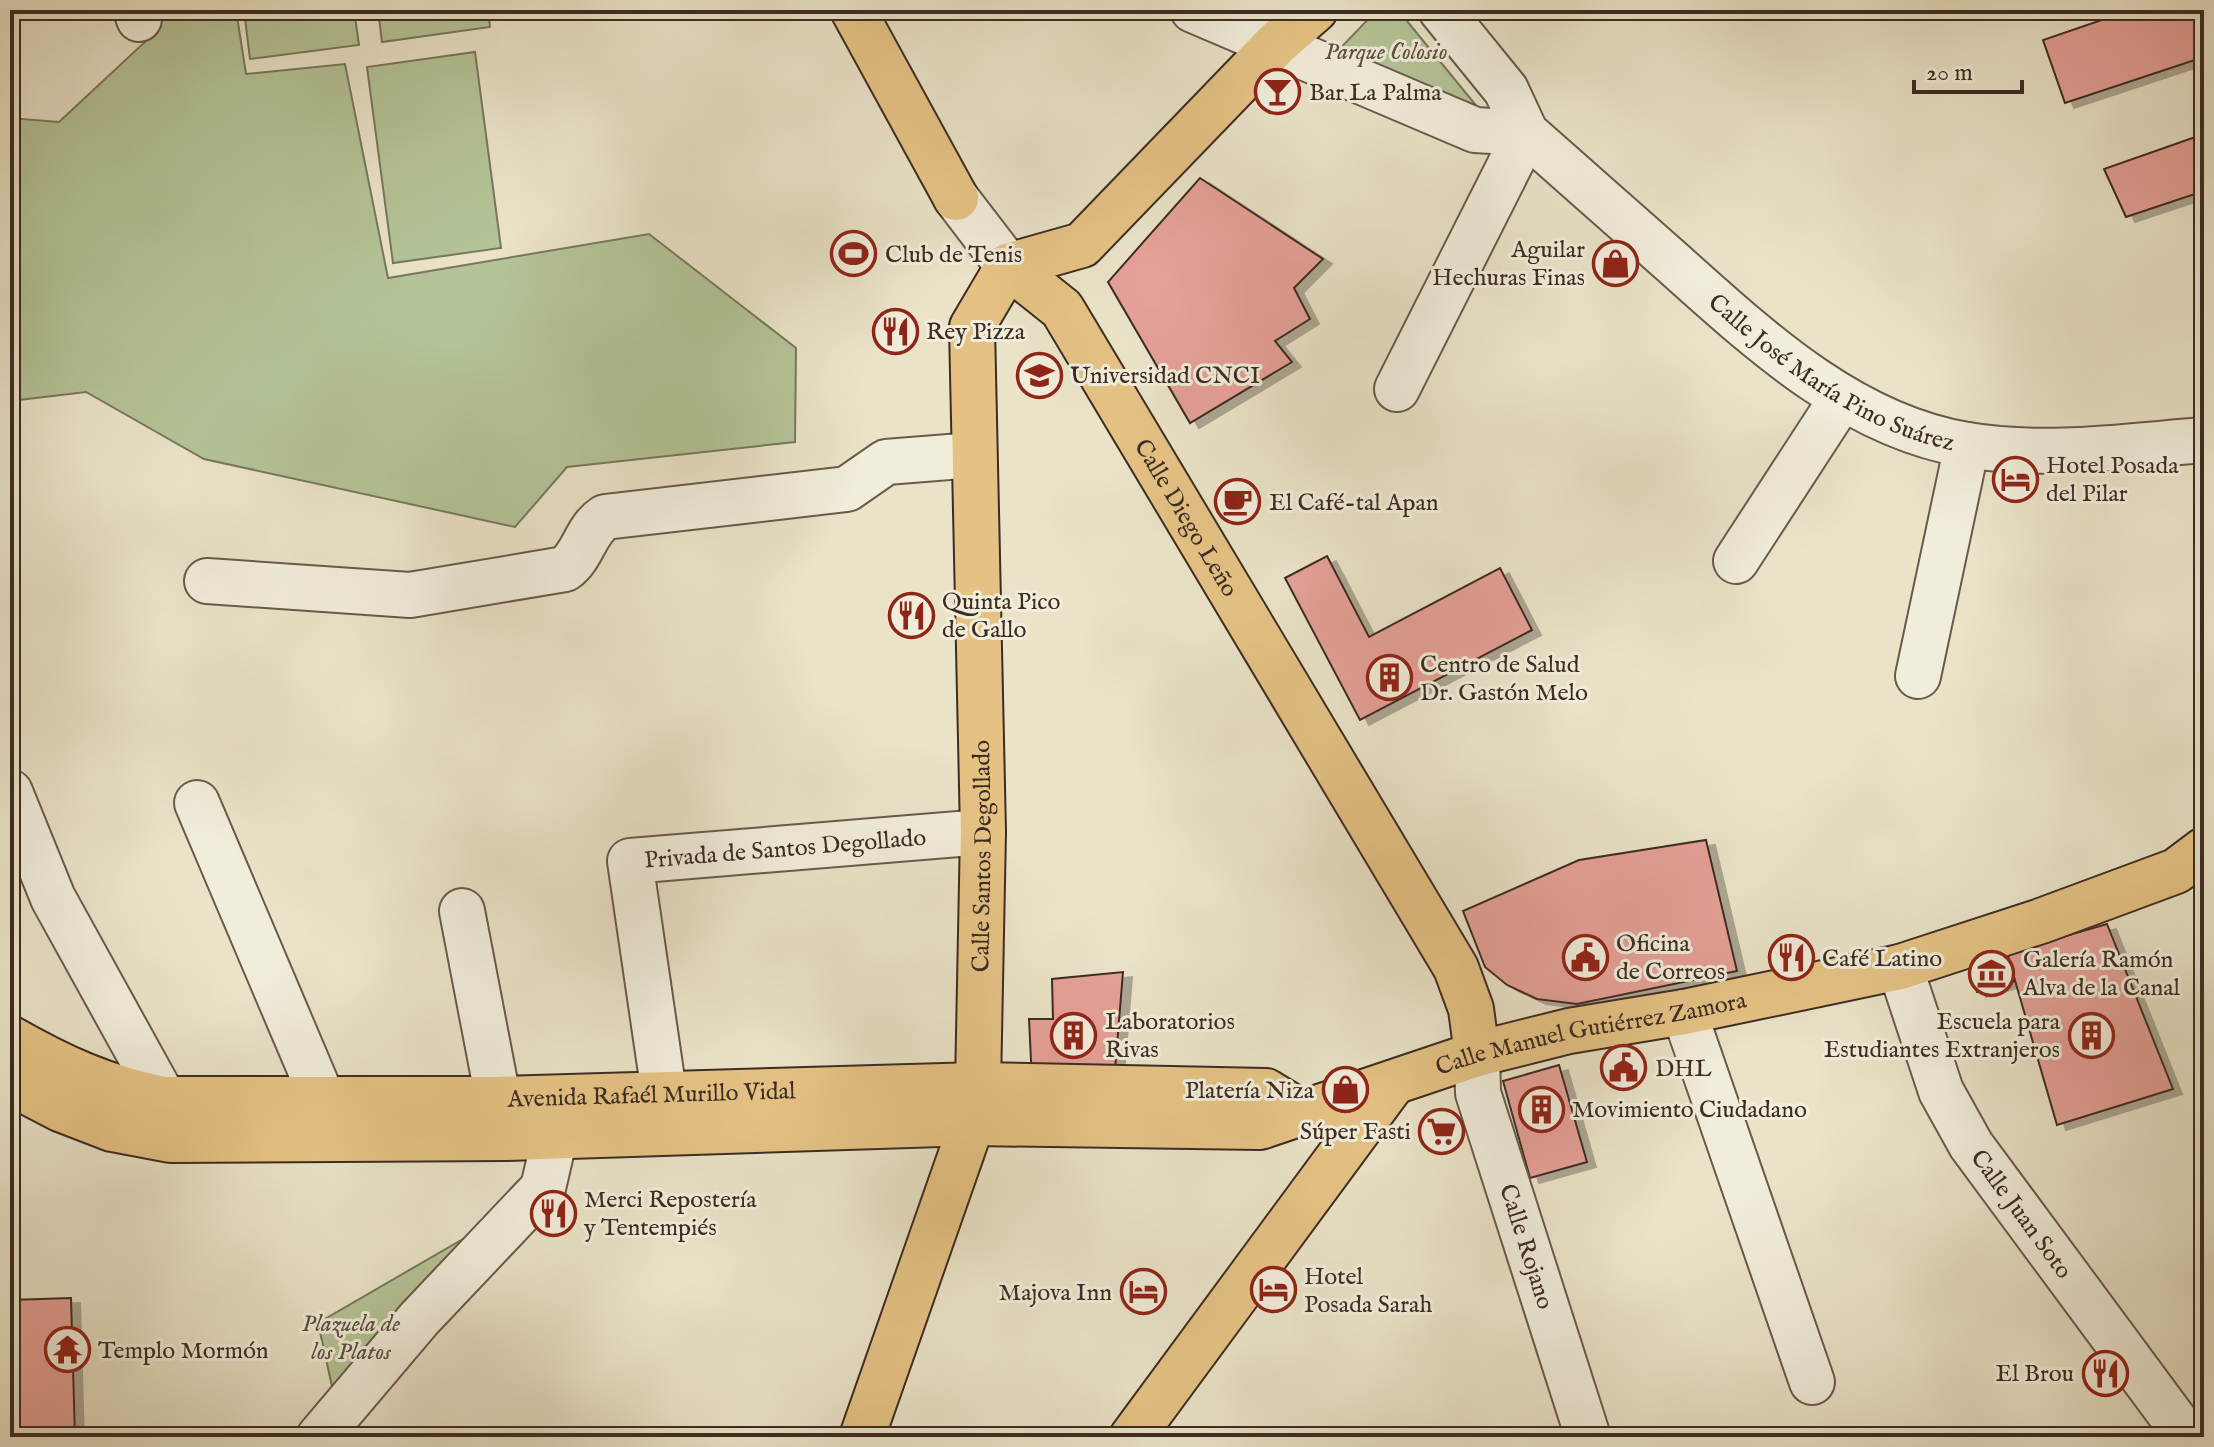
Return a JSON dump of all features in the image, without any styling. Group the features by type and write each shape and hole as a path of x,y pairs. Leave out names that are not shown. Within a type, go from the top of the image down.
{"main road":[{"name":"Calle Diego Leño","path":"853,10 956,198"},
{"path":"1008,266 1082,245 1276,44 1315,10"},
{"name":"Calle Diego Leño","path":"1008,266 1062,309 1456,968 1471,1009 1477,1054"},
{"name":"Calle Santos Degollado","path":"862,1437 975,1104 983,832 972,327 1008,266"},
{"name":"Calle Manuel Gutiérrez Zamora","path":"1393,1083 1477,1054 1569,1031 1684,1012 1900,967 2176,871 2204,850"},
{"name":"Avenida Rafaél Murillo Vidal","path":"10,1038 69,1072 119,1091 164,1099 323,1100 501,1118"},
{"name":"Avenida Rafaél Murillo Vidal","path":"10,1083 60,1109 112,1129 170,1140 501,1118 975,1104 1266,1091 1299,1111 1393,1083"},
{"path":"1132,1437 1393,1083"},
{"name":"Avenida Rafaél Murillo Vidal","path":"554,1117 664,1093 975,1104"}],"street":[{"path":"1193,10 1475,130 1526,133 1397,389"},
{"name":"Calle José María Pino Suárez","path":"1441,10 1506,90 1526,133 1754,336 1842,398 1896,425 1967,445 2071,451 2204,440"},
{"name":"Calle Diego Leño","path":"956,198 1008,266"},
{"path":"1736,561 1842,398"},
{"path":"1918,676 1967,445"},
{"path":"207,581 410,595 565,569 575,561 592,525 605,517 847,489 886,462 974,455"},
{"path":"10,794 53,898 164,1099"},
{"path":"197,803 323,1100"},
{"name":"Privada de Santos Degollado","path":"664,1093 630,861 983,832"},
{"path":"462,911 501,1118"},
{"name":"Calle Juan Soto","path":"1900,967 1941,1091 1971,1145 2187,1437"},
{"path":"1684,1012 1812,1382"},
{"name":"Calle Rojano","path":"1477,1054 1478,1093 1588,1437"},
{"path":"319,1437 419,1319 543,1188 554,1117"}],"green space":[{"path":"158,10 236,10 246,74 345,64 388,278 649,234 796,348 795,442 567,467 515,527 204,459 86,392 10,401 10,118 59,122 161,27"},
{"path":"244,10 354,10 359,45 250,59"},
{"path":"378,10 488,10 490,27 382,42"},
{"name":"Parque Colosio","path":"1377,10 1398,10 1497,131 1326,63"},
{"path":"475,52 501,248 393,263 367,67"},
{"name":"Plazuela de los Platos","path":"494,1221 335,1400 318,1323"}],"building":[{"path":"2131,10 2204,10 2204,57 2065,103 2043,40"},
{"path":"2204,134 2204,191 2126,217 2104,169"},
{"path":"1200,178 1323,259 1294,288 1310,319 1275,341 1292,362 1190,423 1108,282"},
{"name":"Centro de Salud Dr. Gastón Melo","path":"1327,556 1369,637 1500,568 1532,630 1360,720 1285,578"},
{"path":"1706,840 1737,971 1577,1004 1537,999 1507,985 1485,967 1463,911 1579,860"},
{"name":"Escuela para Estudiantes Extranjeros","path":"2107,924 2173,1089 2057,1125 2007,953"},
{"name":"Galería Ramón Alva de la Canal","path":"2007,953 2015,981 1977,992 1970,964"},
{"name":"Laboratorios Rivas","path":"1123,972 1114,1082 1032,1081 1029,1019 1053,1019 1052,979"},
{"name":"Movimiento Ciudadano","path":"1559,1065 1587,1162 1530,1178 1503,1081"},
{"path":"71,1298 75,1437 10,1437 10,1300"}],"place":[{"name":"Bar La Palma","path":"1278,92"},
{"name":"Club de Tenis","path":"854,254"},
{"name":"Aguilar Hechuras Finas","path":"1616,263"},
{"name":"Rey Pizza","path":"895,331"},
{"name":"Universidad CNCI","path":"1039,375"},
{"name":"Hotel Posada del Pilar","path":"2015,479"},
{"name":"El Café-tal Apan","path":"1238,502"},
{"name":"Quinta Pico de Gallo","path":"911,615"},
{"name":"Centro de Salud Dr. Gastón Melo","path":"1389,678"},
{"name":"Oficina de Correos","path":"1585,957"},
{"name":"Café Latino","path":"1791,958"},
{"name":"Galería Ramón Alva de la Canal","path":"1992,973"},
{"name":"Laboratorios Rivas","path":"1074,1035"},
{"name":"Escuela para Estudiantes Extranjeros","path":"2091,1035"},
{"name":"DHL","path":"1624,1068"},
{"name":"Platería Niza","path":"1345,1090"},
{"name":"Movimiento Ciudadano","path":"1541,1109"},
{"name":"Súper Fasti","path":"1442,1131"},
{"name":"Merci Repostería y Tentempiés","path":"553,1213"},
{"name":"Hotel Posada Sarah","path":"1273,1290"},
{"name":"Majova Inn","path":"1143,1292"},
{"name":"Templo Mormón","path":"67,1350"},
{"name":"El Brou","path":"2105,1373"}]}
